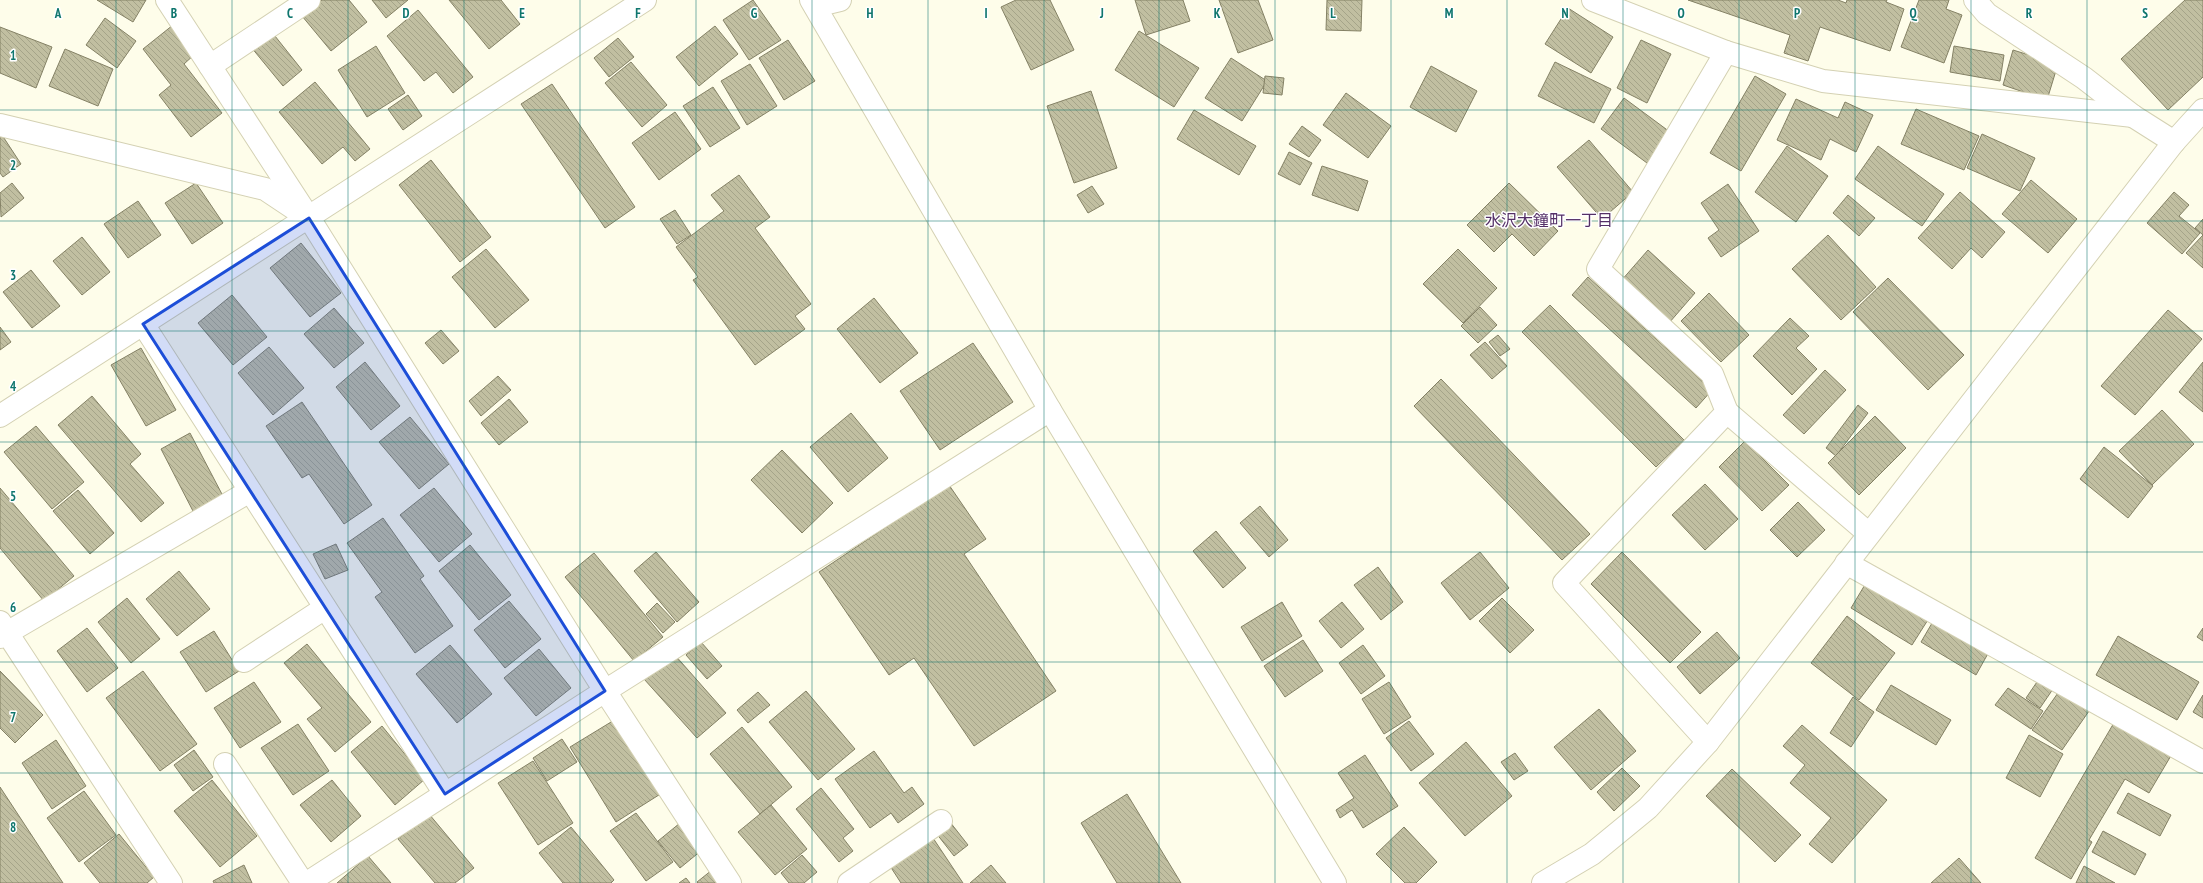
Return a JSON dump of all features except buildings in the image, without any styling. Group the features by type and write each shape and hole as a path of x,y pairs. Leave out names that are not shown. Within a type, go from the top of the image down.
{"street":[{"path":"167,0 309,218 605,691 730,883"},
{"path":"210,66 309,0"},
{"path":"0,416 645,0"},
{"path":"840,0 813,3 1050,410 1335,883"},
{"path":"1593,0 1726,52 1823,81 2133,116"},
{"path":"1975,0 1988,14 2084,78 2133,116 2174,142"},
{"path":"1726,52 1598,268 1712,374 1727,412 1869,534"},
{"path":"1544,883 1592,854 1648,808 1708,742 2174,142 2203,110"},
{"path":"0,124 266,189 309,218"},
{"path":"143,324 445,794"},
{"path":"307,883 605,691 1050,410"},
{"path":"1708,742 1564,583 1727,412"},
{"path":"171,883 2,631 250,491"},
{"path":"1846,563 2203,762"},
{"path":"244,661 326,608"},
{"path":"225,764 303,883"},
{"path":"849,883 941,821"}],"highlighted area":[{"path":"309,218 605,691 445,794 143,324"}],"district":[{"name":"水沢大鐘町一丁目","path":"1549,220"}]}
